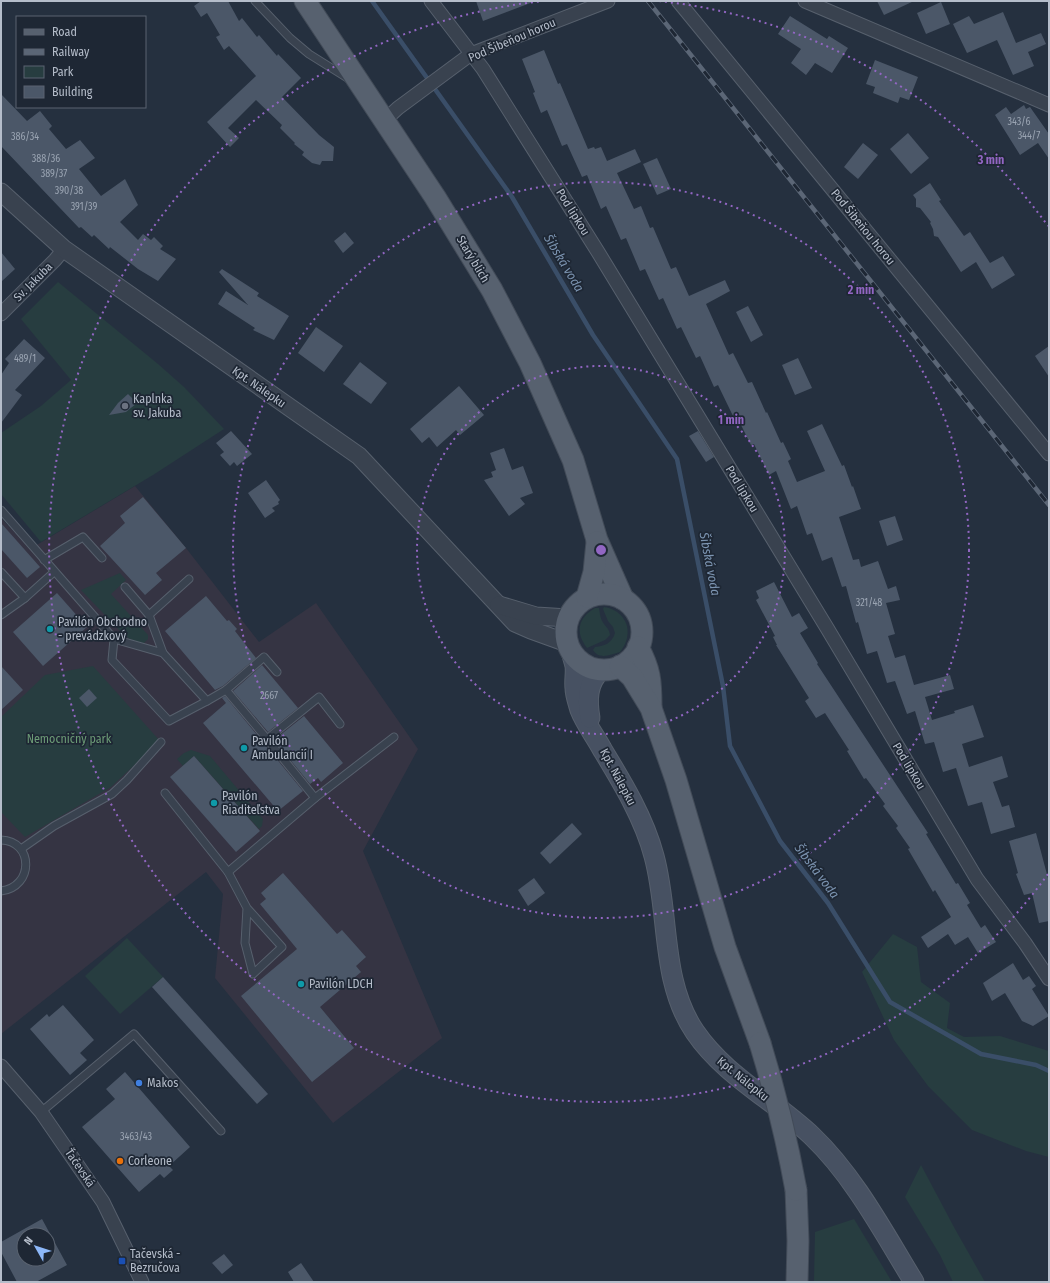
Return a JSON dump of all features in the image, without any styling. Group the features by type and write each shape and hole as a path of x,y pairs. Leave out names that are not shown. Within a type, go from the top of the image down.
{"main road":[{"name":"Starý blich","path":"305,1 435,197 492,290 530,363 573,460 597,540 623,599"},
{"name":"Starý blich","path":"587,597 594,572 597,540"},
{"path":"611,668 634,655 642,637 642,626 638,615 632,606 623,599 612,594 599,594 587,597 579,602 572,610 568,618 566,635 569,647 579,661 589,667 611,668 632,677 651,708 676,780 725,947 760,1042 782,1119 796,1190 798,1242 797,1282"},
{"name":"Kpt. Nálepku","path":"569,647 576,667 575,688 581,711 626,791 644,828 654,856 663,904 668,951 675,984 683,1008 694,1031 710,1051 732,1072 791,1118 812,1136 836,1161 914,1282"},
{"path":"638,647 647,663 651,683 651,708"},
{"name":"Kpt. Nálepku","path":"592,731 588,703 590,687 595,676 611,668"}],"street":[{"name":"Pod lipkou","path":"431,1 483,69 602,259 823,621 977,879 1025,943 1049,980"},
{"name":"Pod Šibeňou horou","path":"385,120 410,99 471,54 608,1"},
{"name":"Pod Šibeňou horou","path":"678,1 1049,454"},
{"path":"804,1 1049,105"},
{"name":"Kpt. Nálepku","path":"1,192 64,249 360,456 515,623 569,647"},
{"name":"Sv. Jakuba","path":"1,314 64,249"},
{"path":"497,604 536,616 568,618"},
{"name":"Ťačevská","path":"2,1069 41,1112 103,1202 142,1282"}],"lane":[{"path":"255,1 290,38 332,70 362,87"},
{"path":"1,510 114,639 164,653"},
{"path":"44,560 83,537 102,558"},
{"path":"1,572 25,598"},
{"path":"1,615 25,598 54,572"},
{"path":"149,614 189,579"},
{"path":"126,587 149,614 164,653 207,701"},
{"path":"114,639 112,660 169,721 226,690 264,657 276,672"},
{"path":"226,690 315,798"},
{"path":"266,739 319,697 340,724"},
{"path":"228,872 315,798 394,737"},
{"path":"21,849 54,826 112,794 127,780 161,742"},
{"path":"165,794 228,872 247,908 282,946 253,974 245,943 247,908"},
{"path":"1,840 14,843 21,849 25,857 26,865 25,874 21,881 15,887 1,891"},
{"path":"41,1112 134,1034 222,1131"}],"shaded area":[{"path":"135,486 186,548 259,642 316,603 418,749 363,851 442,1038 333,1123 215,978 223,894 206,872 1,1034 1,518 30,549"}],"green space":[{"path":"58,282 184,387 224,429 153,475 41,542 1,494 1,433 41,406 71,380 21,319"},
{"path":"120,573 126,580 111,594 148,635 148,639 143,644 131,640 124,635 81,590"},
{"path":"604,607 614,610 623,617 628,632 626,642 620,652 602,656 595,653 593,650 595,647 605,645 610,642 615,633 613,627 608,621 603,609"},
{"path":"595,608 599,608 600,616 610,635 605,640 587,648 581,636 580,626 585,616"},
{"name":"Nemocničný park","path":"93,666 160,741 111,787 25,837 1,812 1,717 45,675"},
{"path":"191,750 210,756 263,819 262,826 259,829 194,756 183,766 177,759 184,753"},
{"path":"893,934 917,947 921,982 950,1003 947,1028 964,1037 1000,1036 1049,1051 1049,1157 1026,1151 972,1130 928,1086 894,1040 862,972"},
{"path":"127,938 163,977 120,1014 85,976"},
{"path":"921,1165 985,1282 953,1282 940,1255 905,1197"},
{"path":"854,1219 892,1282 814,1282 815,1232"}],"building":[{"path":"201,1 228,1 239,21 242,18 257,37 259,35 277,56 278,54 301,78 282,97 319,135 334,147 333,161 322,161 320,165 312,163 302,155 304,152 294,144 295,143 280,128 282,125 256,100 228,128 239,138 230,147 207,122 256,76 229,46 224,50 216,37 220,35 207,13 201,17 194,6"},
{"path":"476,1 533,1 533,2 483,21"},
{"path":"877,1 914,1 884,15"},
{"path":"941,2 950,24 926,34 917,13"},
{"path":"1003,12 1016,43 1041,33 1046,44 1028,52 1034,66 1013,75 997,40 967,53 953,24 969,16 974,24"},
{"path":"790,16 827,39 829,36 848,48 832,73 815,63 806,75 791,63 801,49 778,34"},
{"path":"544,50 558,84 560,83 588,149 601,147 607,161 635,149 641,162 617,173 634,209 641,206 650,228 653,227 671,269 676,267 689,296 725,280 730,291 706,304 729,355 733,353 748,383 752,382 781,443 783,442 791,459 788,461 797,482 825,471 807,431 822,424 842,466 844,465 861,509 839,517 853,560 859,559 861,567 878,561 888,589 896,586 900,600 886,603 895,634 888,636 895,658 905,655 914,685 950,675 954,689 925,697 932,720 955,713 954,711 973,705 984,737 962,744 969,767 1002,756 1008,777 993,782 1002,807 1009,805 1015,827 991,834 982,802 968,806 956,768 943,772 934,742 925,744 915,711 907,714 895,681 887,683 877,651 867,654 858,622 856,623 846,586 842,587 832,557 822,561 812,533 807,535 797,506 791,509 776,471 769,475 754,444 751,445 736,415 733,416 718,385 714,387 700,356 696,358 681,327 677,329 663,298 659,300 645,269 640,271 626,238 621,240 606,206 601,209 587,175 582,177 567,144 562,146 547,110 541,113 533,93 535,92 522,59"},
{"path":"875,60 918,77 909,100 900,97 898,103 873,93 875,87 866,84"},
{"path":"1,94 27,121 40,111 52,126 49,129 66,149 80,140 95,158 79,169 101,196 125,179 138,205 120,222 138,240 143,234 151,240 154,237 163,246 160,249 176,259 158,281 138,269 110,247 109,249 94,235 92,237 81,227 79,228 1,146"},
{"path":"1024,105 1026,109 1030,107 1049,134 1049,159 1038,143 1020,155 995,115 1006,107 1011,114"},
{"path":"908,133 929,158 911,174 890,149"},
{"path":"863,143 878,155 858,179 844,167"},
{"path":"657,158 671,189 657,195 643,164"},
{"path":"930,183 941,200 939,201 964,236 970,232 990,263 1003,256 1015,275 992,289 976,262 961,272 938,237 934,236 931,222 920,208 916,207 916,199 913,195"},
{"path":"345,232 354,243 343,253 334,241"},
{"path":"1,252 15,269 1,282"},
{"path":"222,269 259,293 257,296 289,316 274,340 253,330 255,328 218,304 226,291 248,305 219,272"},
{"path":"748,306 763,335 751,342 736,312"},
{"path":"316,327 343,346 324,372 298,353"},
{"path":"24,339 45,358 15,390 22,395 1,423 1,375 9,363 5,359"},
{"path":"1049,346 1049,377 1035,356"},
{"path":"798,358 812,388 795,395 782,365"},
{"path":"360,362 387,383 371,404 343,384"},
{"path":"459,386 484,415 460,435 456,430 437,447 429,437 422,443 410,429"},
{"name":"Kaplnka sv. Jakuba","path":"128,394 137,403 126,412 109,415 118,403"},
{"path":"231,431 252,454 237,466 234,462 230,466 220,455 224,452 216,443"},
{"path":"698,431 714,457 706,462 689,436"},
{"path":"504,448 512,470 523,466 533,493 520,498 525,504 509,516 484,480 493,477 491,472 496,470 490,453"},
{"path":"266,480 280,500 278,502 279,504 272,508 275,511 265,518 248,493"},
{"path":"143,497 186,548 156,573 162,580 145,595 100,546 125,523 120,516"},
{"path":"895,516 903,540 887,546 879,521"},
{"path":"1,523 40,567 27,578 1,549"},
{"path":"774,582 792,617 799,613 808,628 800,633 818,663 817,664 928,833 926,834 956,884 958,883 970,903 967,905 981,928 985,925 996,942 978,953 968,937 955,945 948,934 928,948 921,937 951,917 935,890 933,892 908,849 910,848 896,828 898,826 883,806 885,804 866,778 864,779 847,751 849,750 825,713 816,718 805,701 809,698 776,645 773,637 775,636 756,600 759,598 756,591"},
{"name":"Pavilón Obchodno - prevádzkový","path":"57,593 87,627 43,666 13,632"},
{"path":"206,596 227,621 229,620 237,629 235,631 256,658 223,686 215,690 165,631"},
{"path":"262,665 298,708 268,732 233,691"},
{"path":"1,666 23,690 1,710"},
{"path":"89,689 97,698 87,707 79,698"},
{"name":"Pavilón Ambulancií I","path":"225,696 303,791 278,811 203,723 226,703 222,698"},
{"path":"304,716 343,763 321,782 318,778 310,784 274,740"},
{"name":"Pavilón Riaditeľstva","path":"194,756 260,831 236,852 170,777"},
{"path":"572,823 582,834 550,864 540,853"},
{"path":"1036,833 1049,882 1049,921 1039,923 1032,893 1024,895 1016,874 1018,873 1009,841"},
{"name":"Pavilón LDCH","path":"283,873 337,934 342,930 366,957 356,966 361,972 320,1007 354,1048 312,1082 241,996 297,949 260,904 266,899 261,893"},
{"path":"534,878 545,893 528,906 518,890"},
{"path":"1013,963 1023,980 1029,976 1036,986 1032,989 1049,1016 1033,1026 1022,1021 1005,993 992,1001 983,983"},
{"path":"163,977 268,1094 257,1104 152,987"},
{"path":"63,1005 94,1040 80,1053 87,1060 70,1075 30,1029 47,1014 49,1017"},
{"path":"125,1072 190,1147 169,1166 173,1170 164,1178 160,1174 139,1192 82,1127 115,1099 106,1089"},
{"path":"42,1219 46,1227 28,1227"},
{"path":"16,1234 16,1267 56,1267 56,1245 67,1265 36,1282 17,1282 1,1252 1,1242"},
{"path":"224,1254 233,1265 222,1274 212,1263"},
{"path":"301,1263 314,1282 294,1282 288,1272"}],"waterway":[{"name":"Šibská voda","path":"372,1 512,197 593,335 677,459 723,686 730,746 780,841 828,903 890,1002 981,1054 1036,1065 1049,1071"}],"railway":[{"path":"648,1 1049,505"}],"place":[{"name":"Kaplnka sv. Jakuba","path":"125,406"},
{"name":"Pavilón Obchodno - prevádzkový","path":"50,629"},
{"name":"Pavilón Ambulancií I","path":"244,748"},
{"name":"Pavilón Riaditeľstva","path":"214,803"},
{"name":"Pavilón LDCH","path":"301,984"},
{"name":"Makos","path":"139,1083"},
{"name":"Corleone","path":"120,1161"},
{"name":"Tačevská - Bezručova","path":"122,1261"}]}
